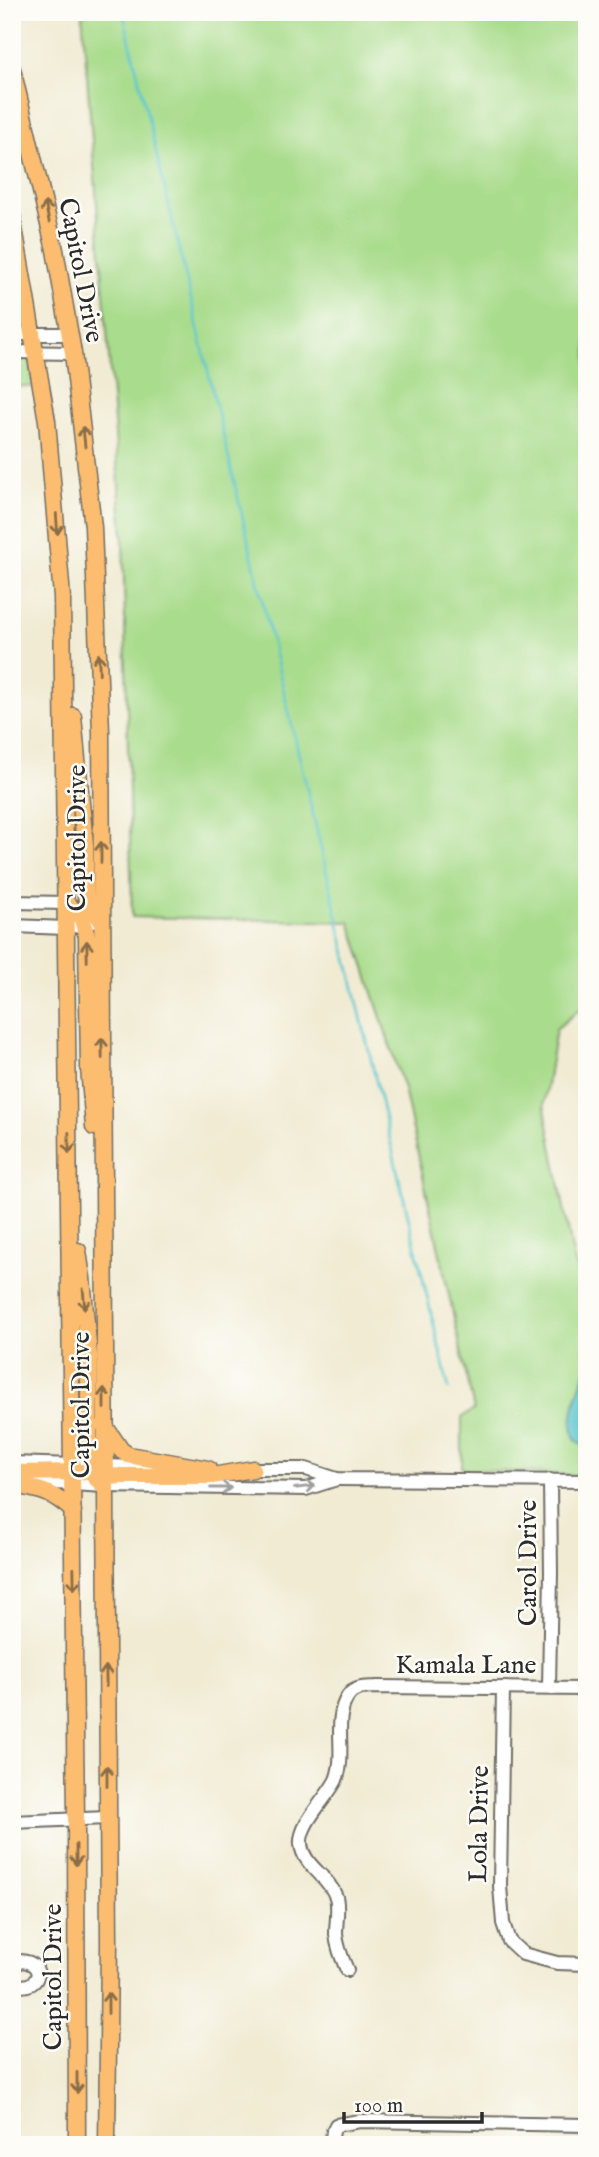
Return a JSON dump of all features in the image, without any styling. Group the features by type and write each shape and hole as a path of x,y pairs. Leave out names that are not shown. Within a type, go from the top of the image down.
{"main road":[{"name":"Capitol Drive","path":"12,69 45,202 70,334 96,565 101,732 104,1215 104,1424 99,1474 106,1616 107,1818"},
{"name":"Capitol Drive","path":"12,216 47,421 55,495 63,666 73,1473 77,2145"},
{"path":"63,666 75,727 85,845 86,897 101,920"},
{"path":"66,903 81,916 85,924 91,1101 104,1215"},
{"path":"70,1208 82,1278 88,1342 89,1449 99,1474"},
{"path":"104,1424 128,1455 208,1469"},
{"path":"13,1481 73,1473 212,1476 253,1469"},
{"path":"13,1481 48,1491 73,1511"},
{"path":"107,1818 107,2145"}],"street":[{"path":"12,334 70,334"},
{"path":"12,352 73,352"},
{"path":"12,902 66,903 101,920"},
{"path":"12,926 67,928 101,920"},
{"path":"12,1463 73,1473"},
{"path":"99,1474 208,1469 306,1469 337,1479 587,1481"},
{"path":"99,1474 306,1489 337,1479"},
{"name":"Carol Drive","path":"549,1688 550,1480"},
{"name":"Kamala Lane","path":"347,1970 338,1949 336,1898 328,1883 305,1856 301,1847 301,1836 335,1781 340,1767 341,1715 348,1696 357,1688 377,1686 587,1689"},
{"name":"Lola Drive","path":"503,1688 500,1903 503,1923 509,1941 523,1954 550,1962 587,1964"},
{"path":"12,1822 107,1818"},
{"path":"12,1968 20,1961 29,1961 36,1967 37,1973 31,1985 22,1987 12,1983"},
{"path":"332,2138 336,2125 360,2122 587,2125"}],"green space":[{"path":"82,12 587,12 587,1003 556,1029 544,1104 574,1260 587,1298 587,1476 462,1469 462,1417 474,1410 404,1089 350,922 132,917 123,537"},
{"path":"12,255 34,387 12,386"}],"water":[{"path":"587,1371 587,1446 577,1441 572,1427 577,1396"}],"waterway":[{"path":"123,12 449,1389"}]}
